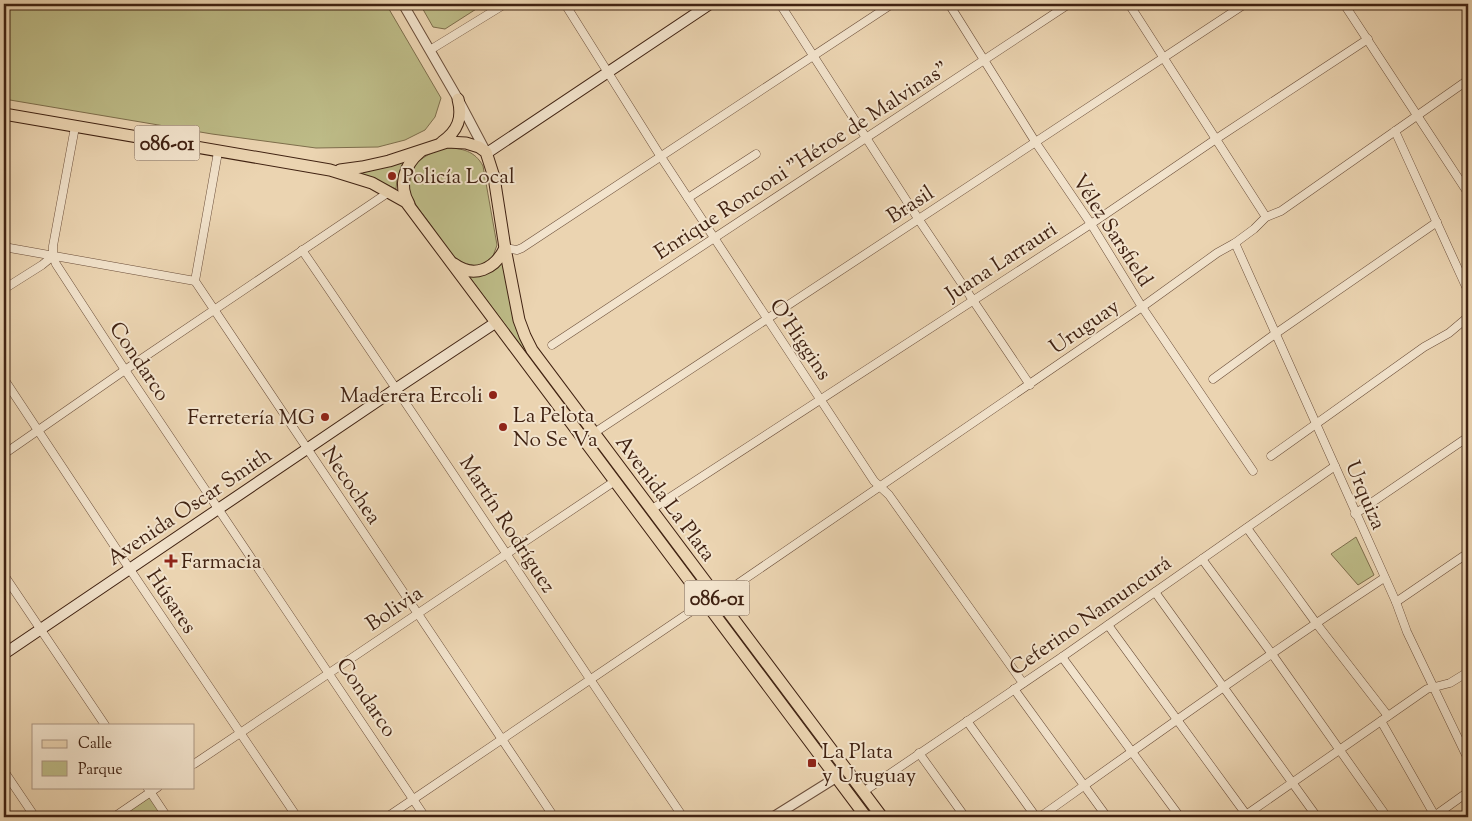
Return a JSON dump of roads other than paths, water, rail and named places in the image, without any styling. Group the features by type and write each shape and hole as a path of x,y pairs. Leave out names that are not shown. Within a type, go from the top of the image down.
{"main road":[{"path":"486,153 710,4"},
{"path":"441,143 450,136 458,125 461,109 458,99"},
{"name":"Avenida La Plata","path":"4,114 330,170 366,181 389,192 411,207 495,323 545,386 866,817"},
{"name":"Avenida La Plata","path":"330,170 353,169 372,165 441,143 466,143 479,147 486,153 494,178 519,320 525,336 538,359 882,817"},
{"path":"411,207 404,194 404,176 413,159 426,148"},
{"path":"446,256 460,268 471,272 480,272 490,267 505,248"},
{"name":"Avenida Oscar Smith","path":"4,654 495,323"}],"street":[{"path":"403,4 458,99 486,153"},
{"path":"430,50 505,4"},
{"name":"O'Higgins","path":"565,4 714,239 874,481 889,495 1024,683"},
{"path":"780,4 919,220 1030,384"},
{"path":"505,248 517,250 522,248 892,4"},
{"name":"Vélez Sarsfield","path":"949,4 1036,143 1091,224 1142,308 1252,472"},
{"name":"Enrique Ronconi \"Héroe de Malvinas\"","path":"552,346 1069,4"},
{"path":"1129,4 1266,217"},
{"name":"Brasil","path":"594,433 1245,4"},
{"path":"1344,4 1468,193"},
{"name":"Juana Larrauri","path":"652,509 1091,224 1368,39"},
{"name":"Uruguay","path":"717,598 1142,308 1235,243 1266,217 1281,211 1468,80"},
{"path":"53,256 53,246 75,127"},
{"path":"1395,131 1468,291"},
{"path":"4,247 195,281 218,152"},
{"path":"688,198 756,154"},
{"path":"4,454 389,192"},
{"path":"1213,379 1436,222"},
{"name":"Urquiza","path":"1235,243 1396,602 1407,632 1468,759"},
{"name":"Martín Rodríguez","path":"302,250 397,388 683,817"},
{"path":"4,289 53,256"},
{"name":"Condarco","path":"53,256 56,264 125,370 425,817"},
{"name":"Necochea","path":"195,281 554,817"},
{"path":"1271,456 1424,348 1449,333 1468,317"},
{"name":"Húsares","path":"4,379 297,817"},
{"path":"1355,514 1468,438"},
{"name":"Ceferino Namuncurá","path":"863,792 1062,657 1335,466"},
{"name":"Bolivia","path":"195,763 614,481"},
{"path":"1247,528 1388,716"},
{"path":"1396,602 1468,553"},
{"path":"1202,559 1272,654 1386,817"},
{"path":"4,575 104,724"},
{"path":"967,721 1038,817 1316,622 1384,578"},
{"path":"1155,592 1317,817"},
{"path":"387,817 705,602"},
{"path":"1108,625 1246,816 1427,689 1456,680 1468,672"},
{"path":"1062,657 1180,817"},
{"path":"1014,689 1107,817"},
{"path":"1380,721 1434,817 1468,792"},
{"path":"919,753 965,817"},
{"path":"4,771 35,817"},
{"path":"774,817 837,777"},
{"path":"114,817 149,790 167,817"}],"place":[{"name":"Policía Local","path":"392,176"},
{"name":"Maderera Ercoli","path":"493,395"},
{"name":"Ferretería MG","path":"325,417"},
{"name":"La Pelota No Se Va","path":"503,427"},
{"name":"Farmacia","path":"171,561"},
{"name":"La Plata y Uruguay","path":"812,763"}]}
